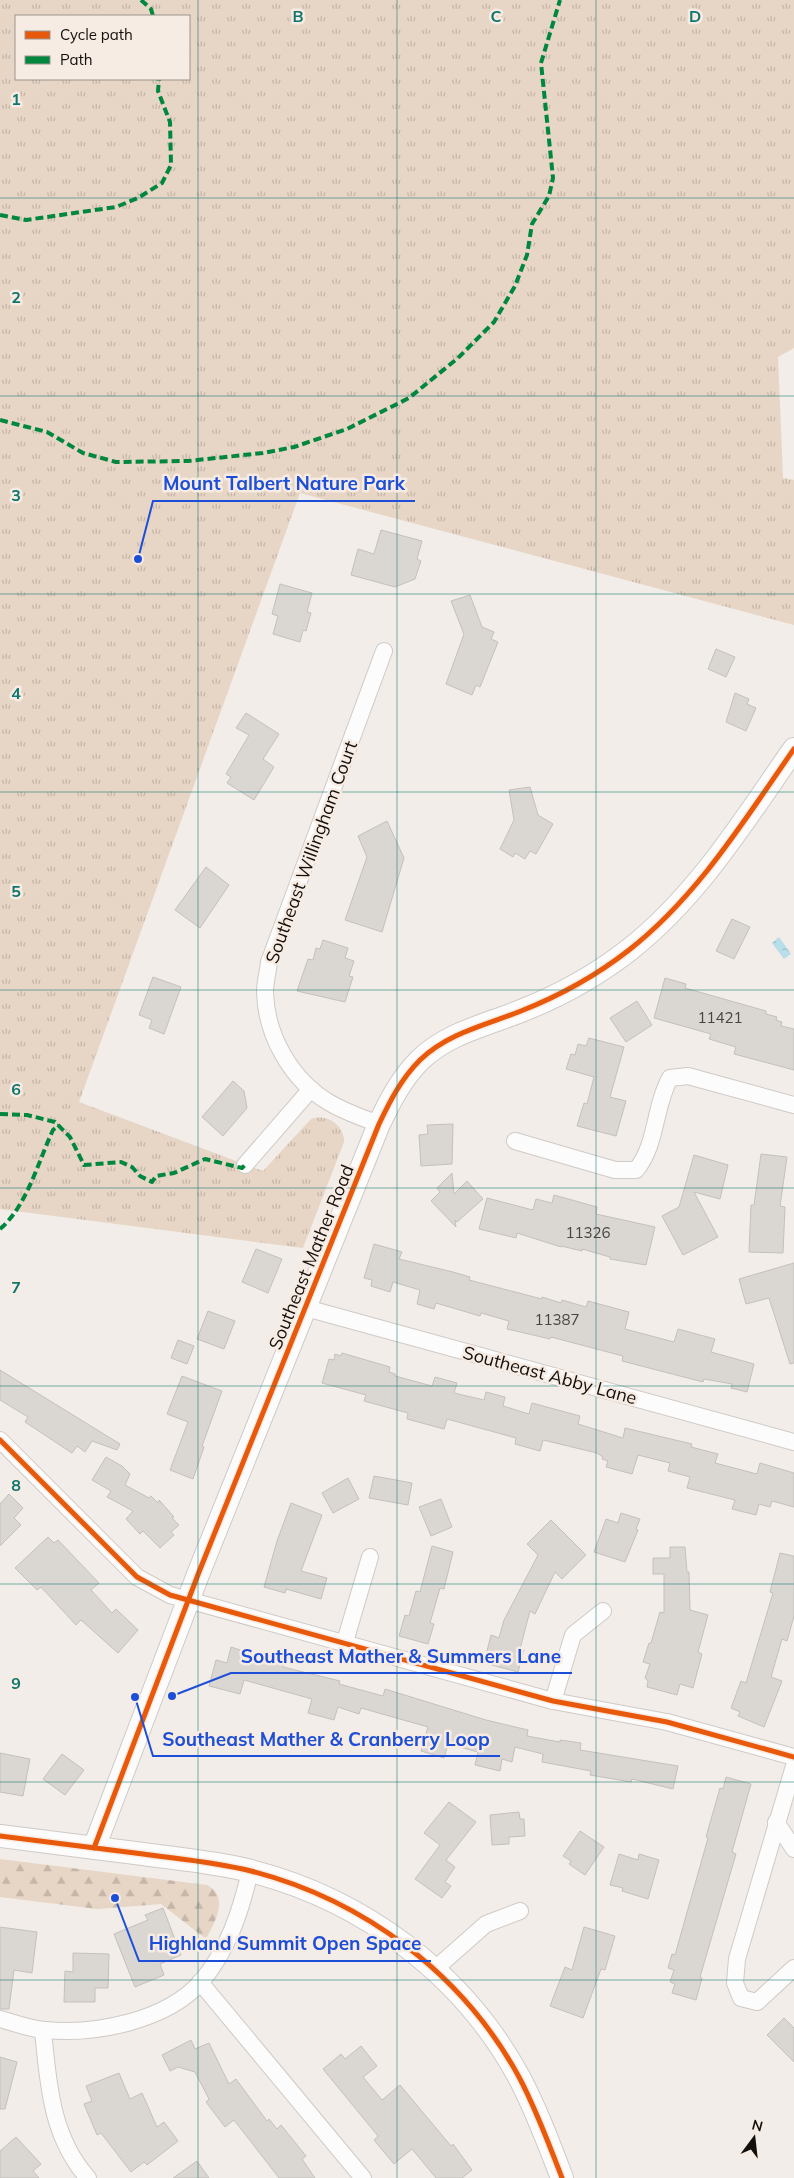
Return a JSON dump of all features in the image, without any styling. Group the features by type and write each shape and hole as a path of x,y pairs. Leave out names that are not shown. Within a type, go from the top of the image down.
{"street":[{"name":"Southeast Willingham Court","path":"379,1124 330,1103 312,1088 284,1058 271,1026 265,992 269,962 384,651"},
{"name":"Southeast Mather Road","path":"94,1848 189,1601 379,1124 400,1085 410,1070 434,1048 457,1035 521,1011 578,983 628,950 648,934 696,885 794,749"},
{"path":"515,1141 615,1170 636,1170 645,1159 662,1094 670,1078 688,1076 794,1105"},
{"path":"245,1165 312,1088"},
{"name":"Southeast Abby Lane","path":"306,1308 794,1442"},
{"path":"0,1440 137,1576 170,1595 344,1645 553,1701 667,1722 794,1757"},
{"path":"344,1645 370,1557"},
{"path":"553,1701 573,1635 602,1611"},
{"path":"794,1766 737,1959 735,1983 741,1998 757,2002 794,1968"},
{"path":"776,1822 794,1849"},
{"path":"0,1836 214,1864 250,1871 301,1887 336,1902 383,1929 435,1969 473,2009 509,2061 533,2106 562,2178"},
{"path":"0,2019 43,2030 102,2029 130,2022 160,2010 184,1996 200,1982 228,1941 238,1917 250,1871"},
{"path":"435,1969 486,1924 520,1911"},
{"path":"200,1982 363,2178"},
{"path":"43,2030 51,2106 67,2149 88,2178"}],"green space":[{"path":"0,0 794,0 794,348 778,357 783,478 794,480 794,625 300,493 79,1102 263,1171 311,1119 323,1118 334,1122 341,1130 344,1142 303,1248 0,1209"},
{"path":"0,1859 207,1885 218,1896 219,1903 216,1918 206,1939 161,1904 97,1909 0,1897"}],"water":[{"path":"779,937 791,954 784,959 772,943"}],"building":[{"path":"381,530 422,541 417,559 421,561 415,579 395,587 351,575 358,549 374,554"},
{"path":"280,584 312,593 307,612 311,613 306,631 303,630 300,642 273,634 278,616 272,614"},
{"path":"470,595 482,627 494,632 491,639 498,642 480,687 476,685 472,695 446,684 464,634 451,601"},
{"path":"716,649 735,657 726,677 708,669"},
{"path":"735,693 749,699 747,704 756,708 746,731 726,722"},
{"path":"246,713 279,734 263,759 274,767 254,800 227,783 231,777 226,774 249,735 236,728"},
{"path":"530,787 538,815 553,824 536,854 530,851 525,859 515,853 513,857 500,849 514,820 509,790"},
{"path":"387,821 404,858 382,932 345,920 367,857 358,836"},
{"path":"206,867 229,885 200,928 175,910"},
{"path":"732,919 750,927 734,959 716,951"},
{"path":"323,940 348,948 345,958 354,961 349,976 353,977 345,1002 297,991 308,959 313,960 316,948 320,949"},
{"path":"153,977 181,987 164,1034 149,1028 152,1020 139,1015"},
{"path":"665,978 686,984 685,988 766,1011 766,1014 777,1017 776,1020 782,1022 781,1026 794,1029 794,1070 734,1054 736,1047 709,1039 711,1034 654,1018"},
{"path":"637,1001 652,1025 626,1042 610,1018"},
{"path":"589,1038 624,1047 610,1097 626,1101 616,1136 577,1126 584,1103 587,1104 594,1077 566,1069 571,1054 575,1055 578,1044 586,1046"},
{"path":"233,1081 244,1091 247,1108 223,1136 202,1117"},
{"path":"453,1124 452,1164 421,1166 419,1135 428,1134 427,1125"},
{"path":"761,1154 787,1157 780,1206 785,1207 783,1253 749,1252 751,1205 754,1205"},
{"path":"694,1155 728,1165 720,1199 694,1192 718,1237 683,1255 662,1216 679,1207"},
{"path":"452,1173 454,1194 467,1181 483,1199 457,1222 455,1220 456,1227 431,1201 440,1192 437,1188"},
{"path":"554,1195 597,1207 596,1214 655,1227 646,1265 610,1259 610,1257 582,1249 582,1251 561,1247 517,1233 516,1238 479,1229 487,1198 533,1210 536,1199 552,1203"},
{"path":"374,1244 402,1252 399,1259 470,1277 469,1280 561,1303 562,1300 586,1307 588,1301 629,1312 625,1329 674,1342 678,1329 715,1339 711,1352 754,1364 747,1392 731,1388 732,1384 704,1379 703,1382 622,1361 623,1356 551,1337 550,1339 507,1329 509,1321 481,1313 480,1316 436,1303 434,1309 417,1304 420,1290 393,1282 390,1292 371,1286 372,1280 364,1278"},
{"path":"256,1249 282,1259 268,1293 242,1282"},
{"path":"794,1263 794,1363 790,1364 769,1298 746,1304 739,1279"},
{"path":"208,1311 235,1321 224,1349 197,1339"},
{"path":"178,1340 194,1346 187,1364 171,1358"},
{"path":"342,1353 390,1367 389,1372 395,1374 395,1376 432,1386 435,1377 457,1383 454,1393 484,1400 486,1392 505,1397 503,1406 529,1414 532,1403 580,1416 578,1424 623,1438 625,1428 692,1444 691,1447 718,1454 715,1463 757,1474 760,1463 794,1473 794,1507 772,1501 770,1507 759,1504 756,1515 732,1509 735,1500 687,1488 690,1477 668,1471 670,1463 638,1455 632,1474 606,1467 608,1461 602,1459 603,1457 597,1453 543,1440 540,1451 515,1444 516,1438 447,1419 444,1429 407,1419 408,1413 364,1401 366,1395 322,1383 329,1359 334,1360 335,1354 341,1356"},
{"path":"0,1370 120,1444 117,1450 92,1441 85,1452 77,1446 72,1453 25,1422 28,1417 0,1400"},
{"path":"182,1376 222,1391 202,1446 204,1447 193,1479 170,1470 188,1422 167,1414"},
{"path":"106,1457 122,1466 130,1474 125,1485 149,1498 151,1496 158,1503 159,1500 179,1525 171,1532 174,1535 160,1548 143,1531 140,1534 126,1519 133,1511 107,1497 111,1491 92,1480"},
{"path":"374,1476 412,1483 408,1505 369,1498"},
{"path":"348,1478 359,1499 333,1513 322,1493"},
{"path":"9,1494 23,1508 14,1518 21,1525 0,1546 0,1504"},
{"path":"441,1499 452,1527 431,1536 419,1507"},
{"path":"291,1503 322,1515 301,1571 327,1578 321,1599 286,1589 285,1593 264,1587 277,1541"},
{"path":"621,1513 640,1519 636,1529 638,1530 625,1562 594,1552 606,1519 618,1523"},
{"path":"551,1520 586,1555 562,1579 555,1572 535,1614 530,1611 520,1649 524,1650 518,1672 484,1663 491,1635 499,1638 504,1620 538,1555 527,1544"},
{"path":"48,1537 54,1543 58,1540 99,1583 91,1590 112,1613 116,1609 138,1630 118,1653 81,1620 76,1625 41,1587 37,1590 15,1568"},
{"path":"432,1546 453,1552 444,1589 440,1588 430,1623 434,1624 428,1644 399,1636 405,1615 409,1616 416,1591 420,1592"},
{"path":"670,1547 685,1547 687,1572 689,1572 690,1610 708,1615 698,1652 702,1654 693,1688 680,1684 677,1695 647,1687 648,1681 645,1678 650,1664 643,1662 660,1612 664,1613 664,1574 653,1574 653,1558 670,1558"},
{"path":"780,1553 794,1556 794,1616 787,1641 782,1639 771,1677 782,1681 764,1727 738,1716 740,1712 731,1708 741,1681 746,1683 773,1593 770,1592"},
{"path":"231,1647 284,1664 283,1667 340,1681 339,1684 383,1696 385,1689 486,1720 528,1730 527,1736 560,1742 560,1740 581,1743 580,1750 678,1766 673,1789 632,1779 631,1782 590,1775 591,1771 542,1762 543,1754 515,1747 512,1762 502,1759 500,1771 475,1765 478,1752 448,1744 444,1758 421,1751 428,1727 361,1708 359,1714 338,1707 334,1720 308,1713 312,1699 244,1680 240,1694 209,1686 216,1660 227,1663"},
{"path":"0,1753 30,1759 23,1796 0,1792"},
{"path":"62,1754 84,1770 65,1795 43,1779"},
{"path":"726,1777 751,1784 732,1852 736,1854 700,1977 702,1978 696,2000 672,1993 675,1984 670,1982 674,1970 668,1968 672,1954 675,1955 720,1788 723,1789"},
{"path":"449,1802 476,1822 446,1860 455,1867 445,1882 451,1886 442,1898 415,1879 440,1845 424,1833"},
{"path":"519,1812 520,1819 524,1819 525,1836 509,1837 509,1844 492,1845 490,1815"},
{"path":"580,1831 604,1847 585,1875 569,1864 571,1861 563,1856"},
{"path":"619,1854 638,1860 639,1854 659,1860 648,1899 622,1891 623,1888 610,1885"},
{"path":"163,1908 181,1955 160,1964 164,1975 135,1987 114,1934 148,1920 145,1915"},
{"path":"0,1927 37,1932 32,1973 14,1970 9,2009 0,2009"},
{"path":"584,1927 615,1936 605,1970 601,1969 583,2018 550,2006 565,1967 572,1970"},
{"path":"73,1953 109,1954 108,1988 95,1988 95,2002 64,2002 65,1971 73,1972"},
{"path":"784,2018 794,2028 794,2062 767,2035"},
{"path":"191,2040 195,2049 209,2043 229,2084 236,2079 267,2121 269,2119 277,2129 281,2125 306,2156 302,2159 315,2178 279,2178 234,2120 225,2127 206,2102 209,2099 195,2072 178,2067 170,2071 162,2055"},
{"path":"361,2046 377,2066 363,2077 382,2100 400,2085 451,2146 453,2144 472,2170 462,2178 436,2178 412,2149 394,2164 374,2140 378,2136 323,2069 341,2054 345,2059"},
{"path":"0,2057 17,2062 5,2109 0,2109"},
{"path":"119,2073 130,2099 142,2093 157,2127 164,2122 178,2141 147,2165 144,2162 131,2172 101,2133 97,2135 84,2104 92,2101 86,2086"},
{"path":"16,2137 41,2164 33,2171 39,2178 0,2178 0,2151"},
{"path":"197,2161 209,2178 173,2178"}],"marked path":[{"path":"141,0 151,9 153,15"},
{"path":"0,420 47,432 83,453 116,462 188,461 263,453 294,447 347,429 409,398 458,358 494,322 515,286 527,255 532,224 549,196 553,178 541,63 560,0"},
{"path":"0,215 26,220 116,207 138,198 162,183 171,165 170,122 158,91 159,80"},
{"path":"0,1114 27,1115 55,1122 70,1137 84,1165 121,1162 132,1167 140,1176 152,1182 156,1176 174,1173 205,1159 242,1168 245,1165"},
{"path":"0,1229 18,1208 25,1196 53,1130 59,1125"}],"cycle path":[{"path":"94,1848 199,1572 379,1124 397,1090 420,1060 443,1043 455,1036 563,992 604,968 654,929 677,906 719,856 794,749"},
{"path":"0,1440 137,1577 170,1595 553,1701 667,1722 794,1757"},
{"path":"0,1836 197,1861 251,1871 293,1884 333,1901 371,1922 406,1946 439,1974 469,2005 496,2040 525,2089 562,2178"}],"place":[{"name":"Mount Talbert Nature Park","path":"138,559"},
{"name":"Southeast Mather & Summers Lane","path":"172,1696"},
{"name":"Southeast Mather & Cranberry Loop","path":"135,1697"},
{"name":"Highland Summit Open Space","path":"115,1898"}]}
